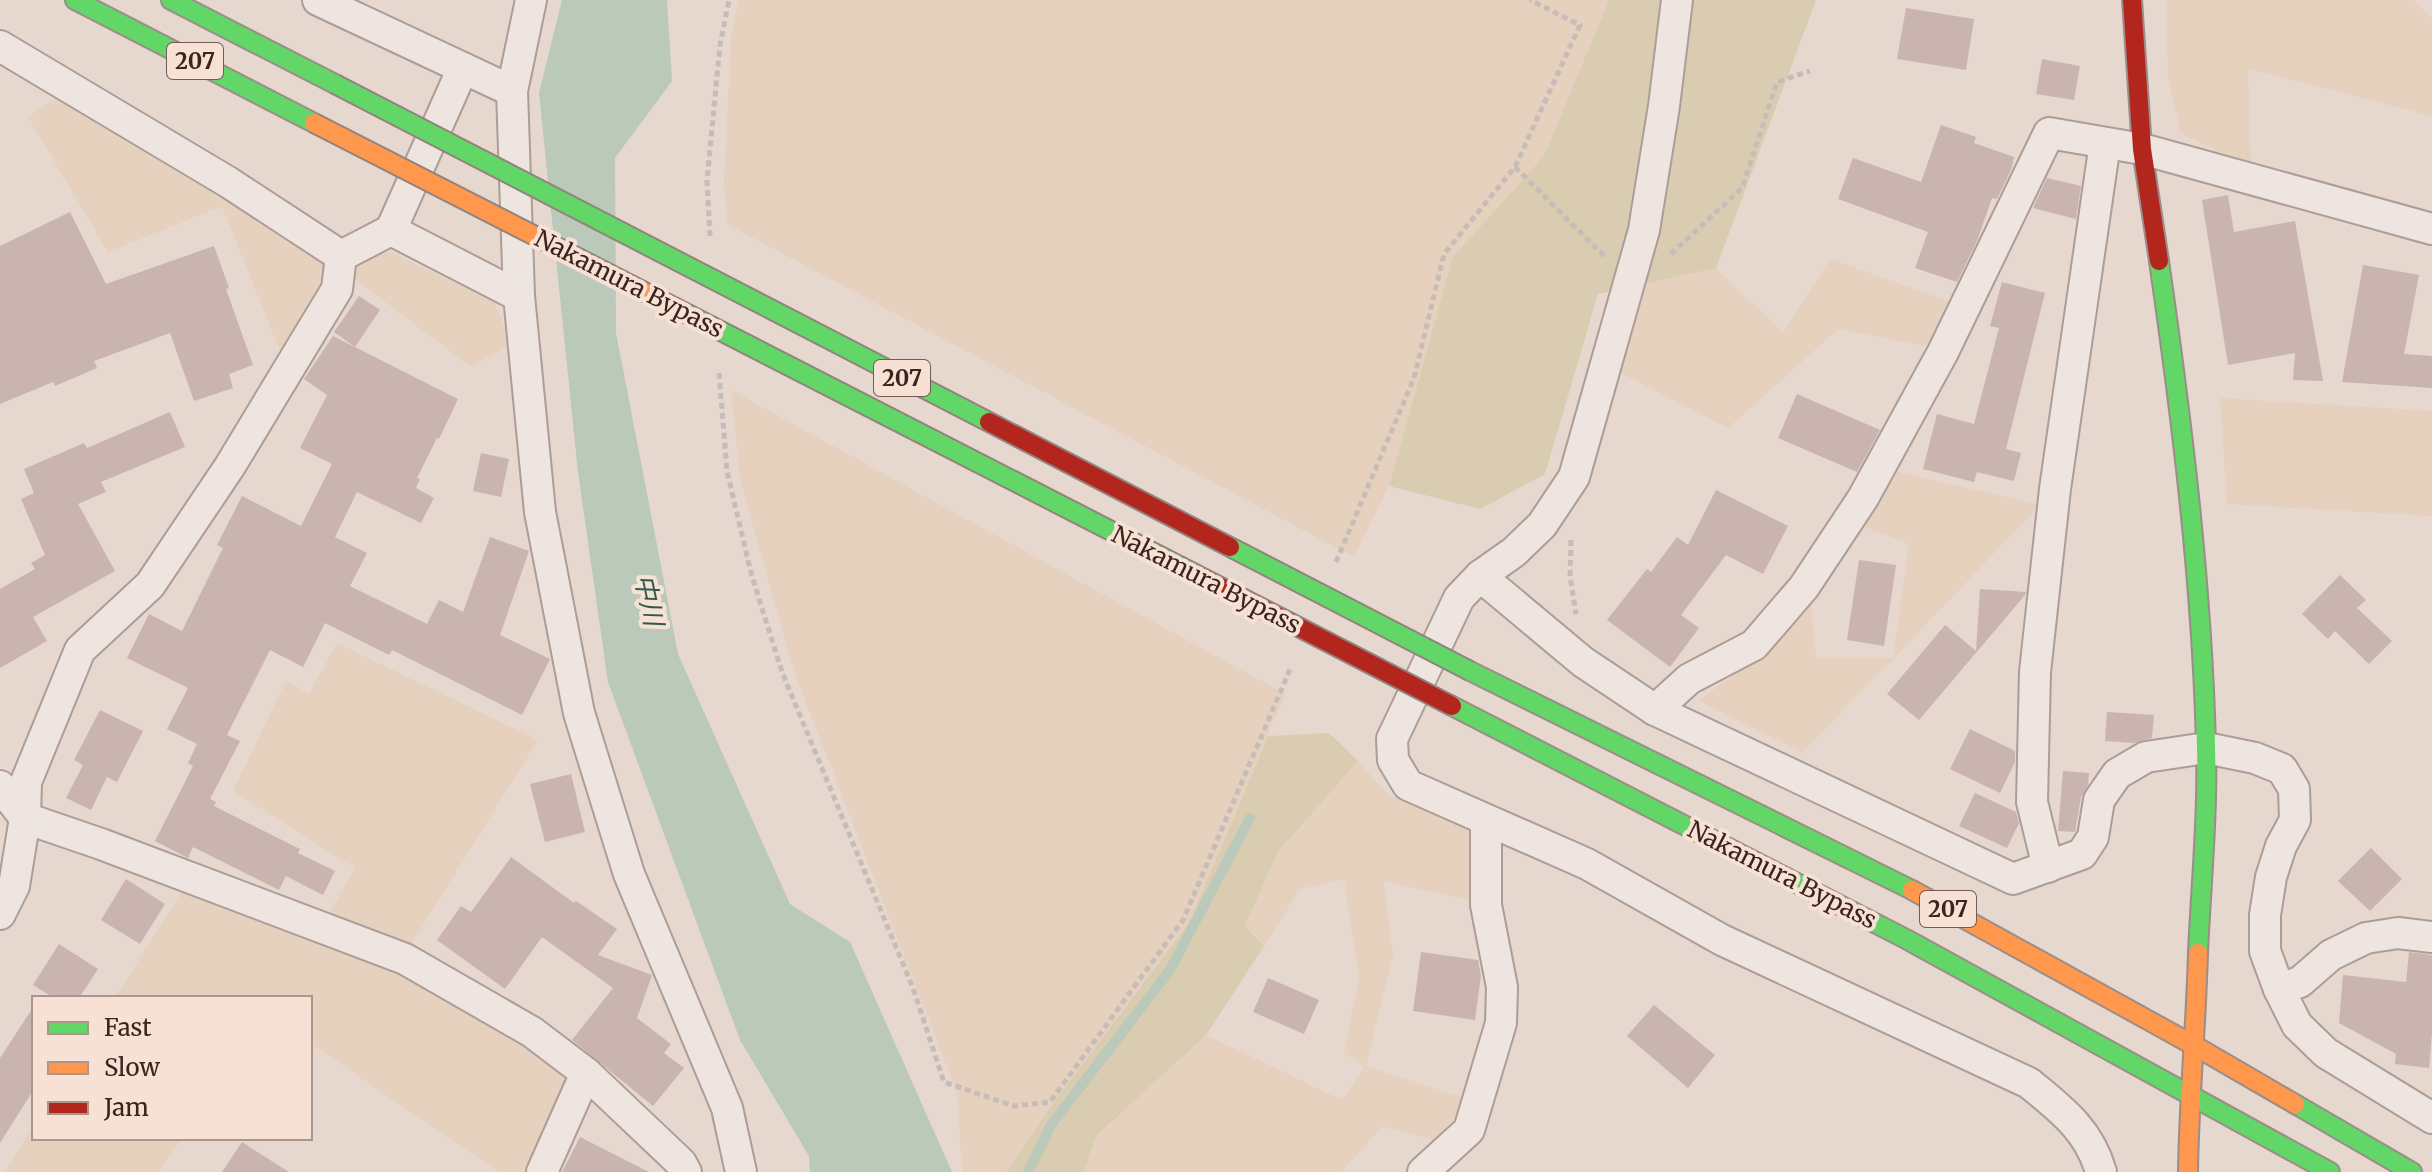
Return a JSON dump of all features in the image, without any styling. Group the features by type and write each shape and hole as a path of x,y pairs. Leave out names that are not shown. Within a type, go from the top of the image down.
{"main road":[{"name":"Nakamura Bypass","path":"75,0 1906,939 2330,1172"},
{"name":"Nakamura Bypass","path":"171,0 1470,671 1934,901 2195,1046 2412,1172"},
{"path":"2132,0 2142,149 2176,379 2198,606 2206,748 2188,1172"}],"street":[{"path":"318,0 512,91"},
{"path":"531,0 512,91 519,296 540,512 579,713 629,874 727,1108 741,1172"},
{"path":"1677,0 1644,230 1574,477 1542,525 1514,552 1480,576 1459,598 1392,739 1393,760 1408,785 1587,864 1722,940 2029,1083 2070,1116 2096,1154 2101,1172"},
{"path":"0,46 228,182 341,256"},
{"path":"341,256 391,230 463,68"},
{"path":"1655,710 1689,679 1754,645 1804,587 1863,498 1943,352 2049,133 2142,149 2432,229"},
{"path":"2048,867 2032,802 2035,672 2055,489 2105,143"},
{"path":"391,230 519,296"},
{"path":"0,914 14,886 25,818 26,782 80,650 150,585 230,466 337,289 341,256"},
{"path":"1480,576 1583,662 1655,710 2013,879 2082,854 2093,837 2099,800 2117,774 2146,757 2206,748 2255,758 2282,769 2294,789 2295,820 2281,846 2271,877 2265,915 2265,951 2279,989 2297,1025 2326,1053 2432,1118"},
{"path":"0,786 25,818 405,959 532,1032 586,1073 681,1163 686,1172"},
{"path":"1423,1172 1469,1130 1501,1023 1502,987 1486,905 1486,821"},
{"path":"2279,989 2300,982 2331,955 2366,938 2398,933 2432,937"},
{"path":"542,1172 586,1073"}],"path":[{"path":"711,243 707,181 720,45 729,0"},
{"path":"1333,568 1414,378 1444,254 1515,167 1580,25 1530,0"},
{"path":"718,366 727,471 751,573 782,672 913,988 944,1082 1014,1106 1050,1102 1183,920 1296,656"},
{"path":"1571,533 1570,576 1583,662"}],"shaded area":[{"path":"739,0 1609,0 1544,156 1453,257 1389,486 1354,557 727,224 724,182 731,37"},
{"path":"1609,0 1816,0 1716,268 1598,294 1545,474 1480,509 1389,486 1453,257 1544,156"},
{"path":"2166,0 2413,0 2432,19 2432,116 2248,69 2251,167 2181,133 2168,79"},
{"path":"59,96 333,264 391,252 494,302 512,345 470,366 351,276 283,358 222,206 108,252 28,117"},
{"path":"1830,259 1951,302 1925,346 1838,329 1728,428 1617,371 1644,284 1716,268 1783,333"},
{"path":"731,390 1285,694 1190,921 1054,1102 1007,1172 962,1172 957,1093 793,669 740,479"},
{"path":"2220,398 2432,411 2432,516 2227,504"},
{"path":"1895,471 2040,505 1893,659 1802,752 1699,701 1766,650 1810,593 1816,658 1893,658 1909,544 1855,523"},
{"path":"337,643 538,740 397,967 528,1043 570,1084 524,1172 499,1172 312,1044 312,996 116,996 184,888 315,939 355,868 233,791 286,681 309,694"},
{"path":"1329,733 1358,761 1277,853 1245,926 1264,946 1206,1035 1096,1136 1084,1172 1007,1172 1054,1102 1190,921 1268,736"},
{"path":"1358,761 1388,795 1473,831 1473,901 1384,881 1393,956 1366,1066 1467,1099 1437,1141 1383,1126 1341,1172 1084,1172 1096,1136 1206,1035 1342,1100 1365,1067 1344,1053 1359,979 1344,879 1300,889 1264,946 1245,926 1277,853"},
{"path":"32,1129 32,1140 181,1140 159,1172 5,1172"}],"water":[{"name":"中川","path":"562,0 667,0 672,81 615,158 616,333 678,654 790,904 850,942 952,1172 810,1172 809,1156 740,1040 608,682 578,472 539,93"}],"building":[{"path":"1906,8 1974,19 1966,70 1897,59"},
{"path":"2042,59 2080,66 2074,100 2036,94"},
{"path":"1941,125 1976,137 1974,143 2014,157 1997,199 1992,198 1977,241 1957,282 1915,268 1928,232 1838,199 1853,158 1921,182"},
{"path":"2047,178 2081,186 2076,219 2033,208"},
{"path":"2228,195 2234,232 2295,221 2323,381 2293,380 2295,353 2228,365 2202,200"},
{"path":"70,212 106,284 214,246 253,365 229,374 233,388 194,401 170,333 94,361 97,368 55,386 53,382 0,404 0,246"},
{"path":"2363,265 2419,275 2404,354 2432,356 2432,388 2342,382"},
{"path":"2002,282 2045,293 2006,449 2021,453 2014,481 1977,472 1974,482 1923,469 1937,414 1974,424 1999,328 1990,326"},
{"path":"359,296 380,310 355,347 334,332"},
{"path":"333,336 458,399 417,478 420,479 416,488 434,498 421,523 357,492 335,537 367,553 350,586 427,624 439,600 463,612 490,537 529,551 500,635 550,659 522,715 392,650 389,655 325,623 303,667 270,650 227,735 240,741 210,799 216,802 214,806 300,849 298,853 335,871 323,895 286,876 279,890 193,847 188,858 155,841 193,766 188,763 197,744 167,729 188,688 127,658 149,614 182,631 223,548 217,545 242,496 301,526 332,464 300,448 327,395 304,379"},
{"path":"1797,394 1880,430 1857,472 1778,438"},
{"path":"170,412 185,447 101,482 106,492 78,504 115,571 33,617 47,641 0,668 0,589 35,569 31,563 45,555 21,499 34,493 24,469 84,443 87,448"},
{"path":"481,453 509,459 501,497 473,491"},
{"path":"1716,490 1788,526 1763,574 1726,555 1681,615 1699,628 1670,667 1607,620 1647,569 1651,572 1677,537 1688,545"},
{"path":"1859,560 1896,565 1884,646 1847,640"},
{"path":"2340,575 2366,600 2357,608 2392,641 2369,664 2335,631 2328,639 2302,614"},
{"path":"1980,589 2026,592 1919,720 1887,694 1945,625 1976,651"},
{"path":"100,710 143,731 117,782 107,777 91,810 66,798 83,765 74,760"},
{"path":"2107,712 2154,715 2152,738 2134,743 2105,741"},
{"path":"1970,729 2015,751 2015,762 2000,793 1950,769"},
{"path":"2063,771 2089,773 2075,832 2058,831"},
{"path":"571,774 585,832 545,842 530,784"},
{"path":"1975,793 2016,812 2019,823 2007,848 1959,826"},
{"path":"2371,848 2402,879 2370,911 2338,881"},
{"path":"511,857 574,903 576,901 617,929 598,955 652,975 637,1018 671,1044 664,1053 684,1068 653,1106 572,1040 613,988 542,937 505,989 437,940 461,906 471,912"},
{"path":"126,879 165,904 140,944 101,920"},
{"path":"59,944 98,969 80,996 51,996 33,985"},
{"path":"1421,952 1478,960 1481,976 1475,1020 1413,1011"},
{"path":"2409,952 2432,955 2429,1068 2395,1064 2396,1054 2339,1023 2343,975 2406,982"},
{"path":"1268,978 1319,1000 1304,1034 1253,1012"},
{"path":"1654,1005 1715,1055 1688,1088 1627,1036"},
{"path":"32,1009 32,1092 0,1143 0,1058"},
{"path":"580,1137 649,1172 562,1172"},
{"path":"242,1142 289,1172 222,1172"}],"waterway":[{"path":"1028,1172 1051,1125 1170,970 1250,818"}],"traffic: fast":[{"path":"75,0 314,123"},
{"path":"171,0 335,84"},
{"path":"335,84 989,422"},
{"path":"2159,261 2190,503 2204,685 2206,797 2198,953"},
{"path":"672,306 1201,577"},
{"path":"1230,547 1470,671"},
{"path":"1470,671 1912,890"},
{"path":"1452,706 1906,939 2330,1172"},
{"path":"2295,1104 2412,1172"}],"traffic: slow":[{"path":"314,123 672,306"},
{"path":"1912,890 2295,1104"},
{"path":"2188,1172 2198,953"}],"traffic: jam":[{"path":"2132,0 2142,149 2159,261"},
{"path":"989,422 1230,547"},
{"path":"1201,577 1452,706"}]}
